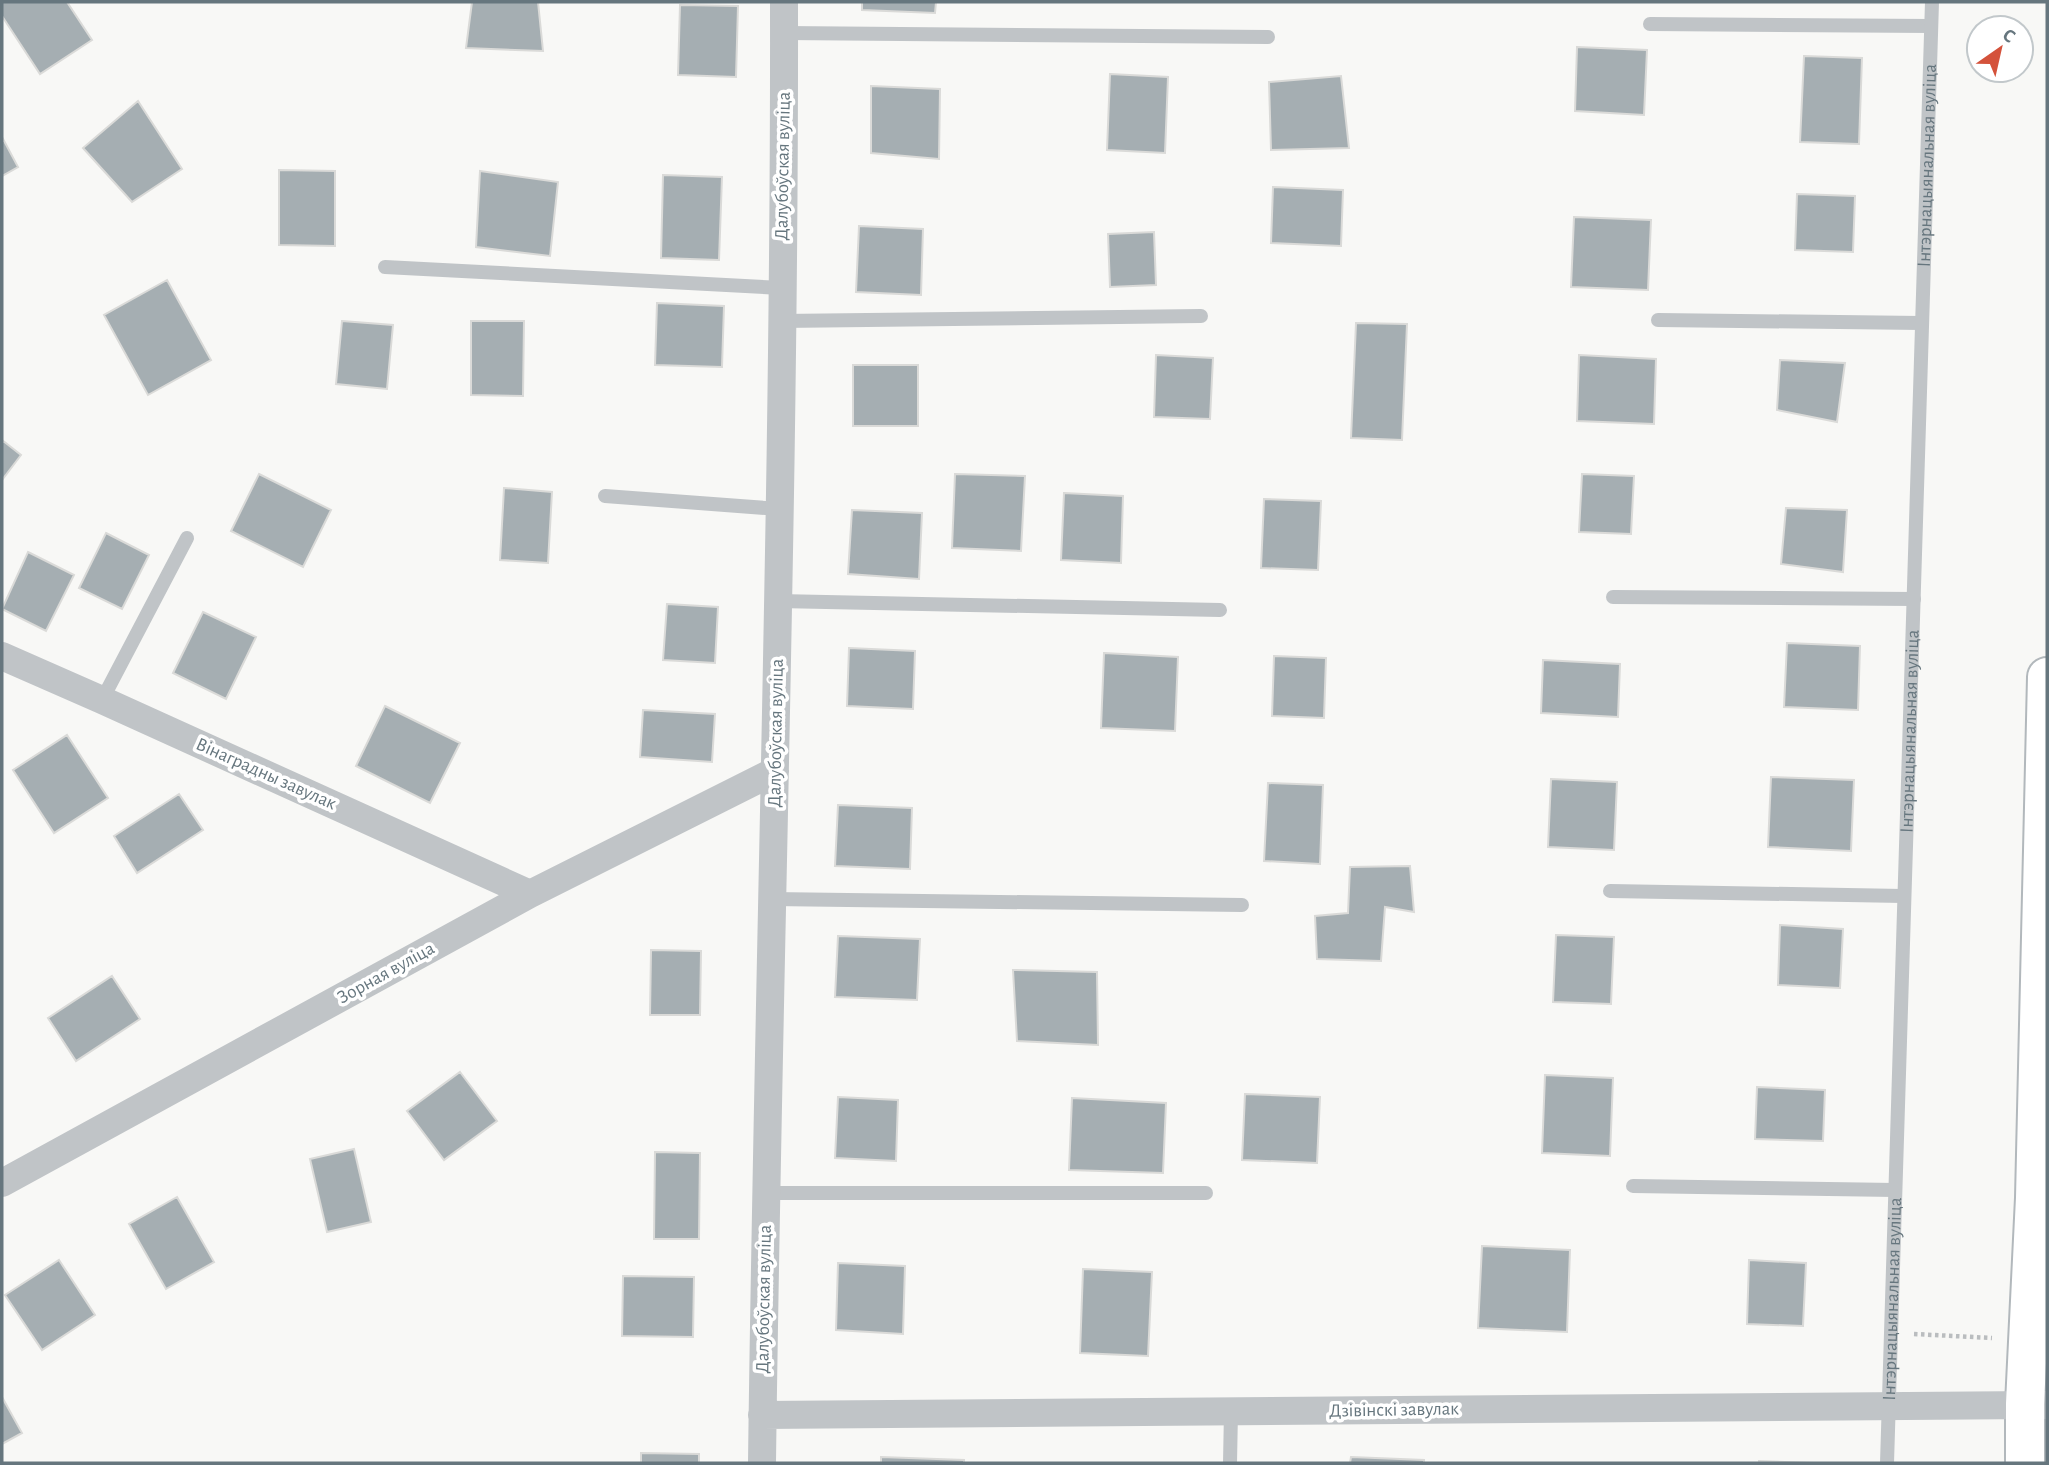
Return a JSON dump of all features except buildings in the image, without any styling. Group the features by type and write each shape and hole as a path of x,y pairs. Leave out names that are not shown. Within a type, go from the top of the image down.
{"main road":[{"path":"2025,1463 2036,1405 2028,1339 2035,1198 2047,677"}],"street":[{"name":"Далубоўская вуліца","path":"762,1463 778,601 783,2"},
{"name":"Вінаградны завулак","path":"2,656 530,894"},
{"name":"Зорная вуліца","path":"2,1183 530,894 775,772"},
{"name":"Дзівінскі завулак","path":"762,1415 2036,1405"}],"lane":[{"name":"Інтэрнацыянальная вуліца","path":"1887,1463 1932,2"},
{"path":"1650,23 1931,26"},
{"path":"784,33 1268,37"},
{"path":"385,267 782,288"},
{"path":"781,321 1201,316"},
{"path":"1658,320 1921,323"},
{"path":"604,496 779,509"},
{"path":"102,700 187,538"},
{"path":"1613,597 1914,598"},
{"path":"778,601 1220,610"},
{"path":"1610,891 1903,896"},
{"path":"772,899 1242,905"},
{"path":"1633,1186 1895,1190"},
{"path":"765,1193 1206,1193"},
{"path":"1230,1463 1231,1411"}],"path":[{"path":"1892,1333 2028,1339"}]}
